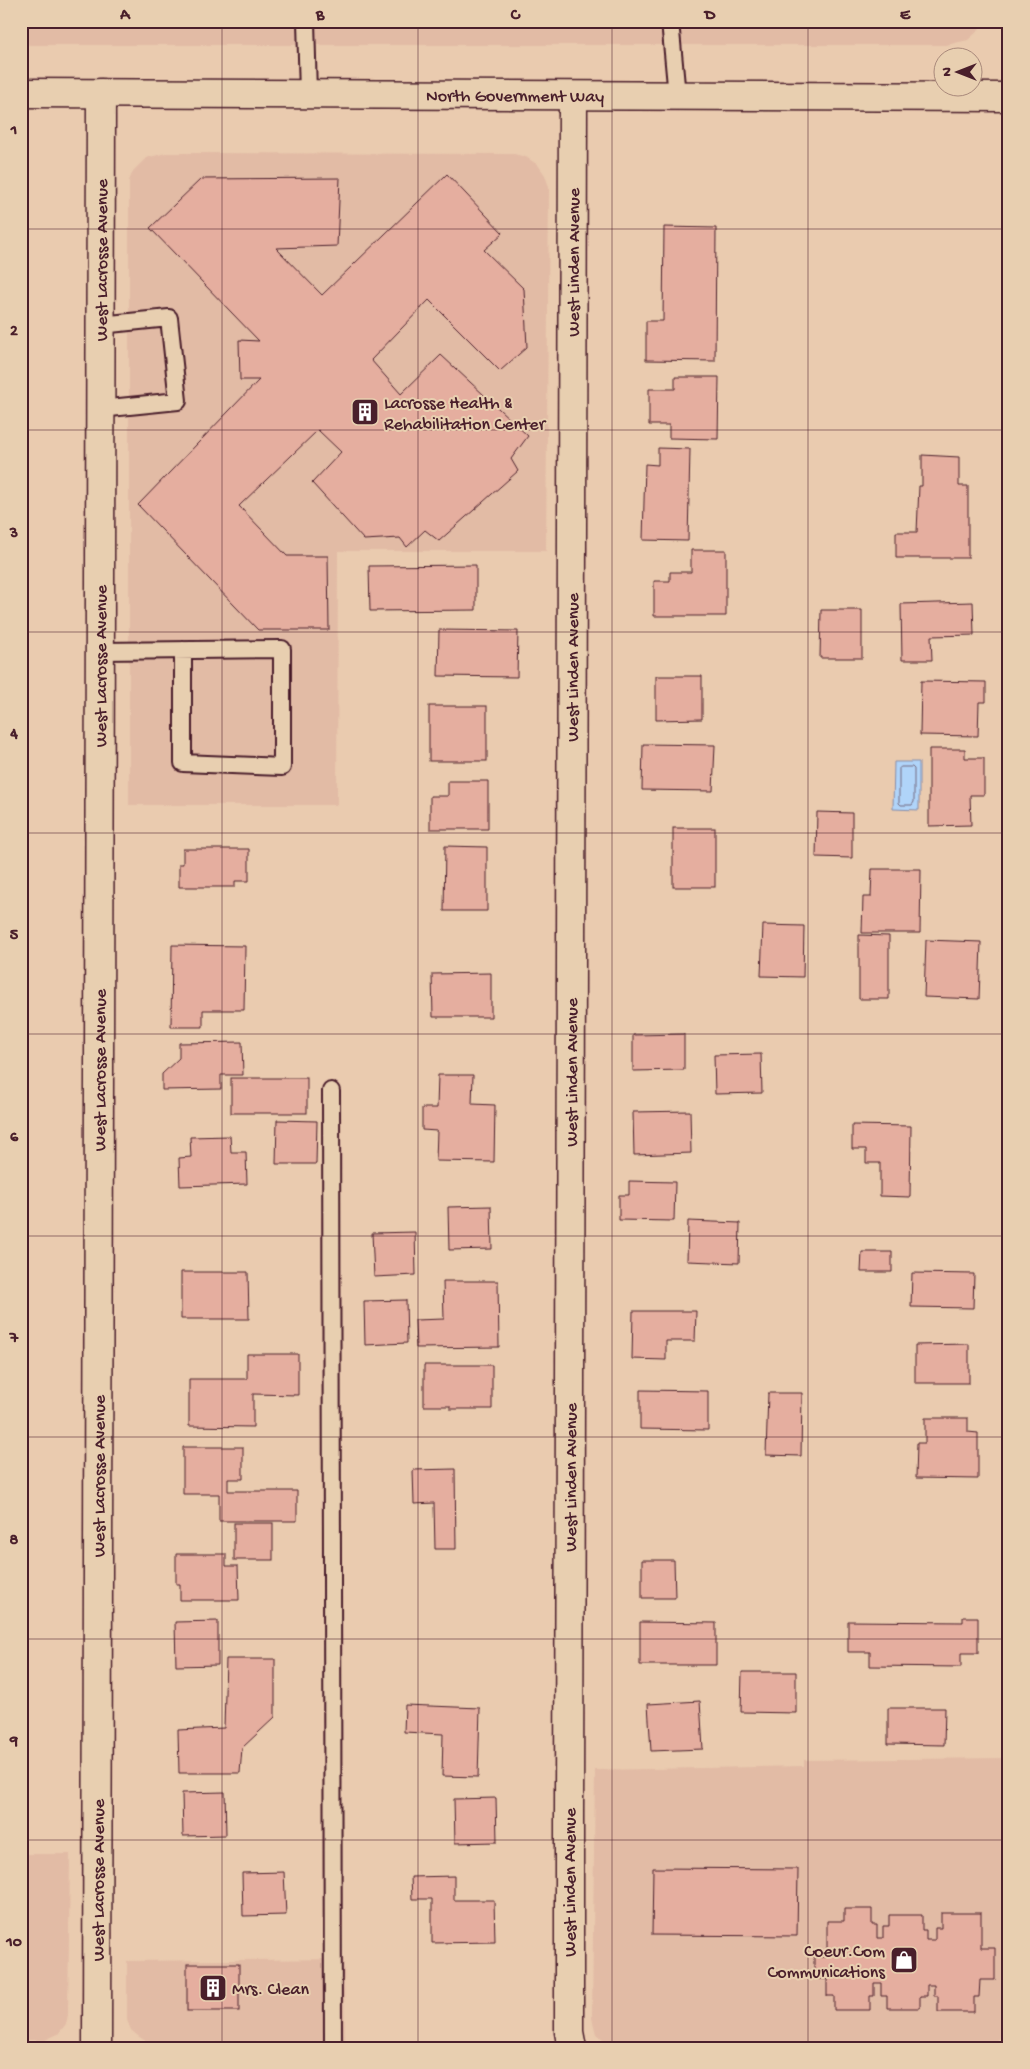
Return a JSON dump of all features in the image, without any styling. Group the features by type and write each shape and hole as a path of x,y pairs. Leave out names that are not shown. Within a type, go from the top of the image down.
{"street":[{"name":"North Government Way","path":"21,93 1009,97"},
{"name":"West Lacrosse Avenue","path":"97,2048 101,94"},
{"name":"West Linden Avenue","path":"572,2048 569,2032 569,1807 573,96"}],"lane":[{"path":"306,21 308,94"},
{"path":"670,21 677,96"},
{"path":"100,325 169,318 178,401 100,409"},
{"path":"100,651 183,650 282,649 282,767 183,763 183,650"},
{"path":"331,1091 333,2048"}],"shaded area":[{"path":"21,21 982,21 979,30 968,40 946,45 30,45 21,43"},
{"path":"166,153 514,154 526,157 538,165 545,175 549,187 546,551 338,551 337,805 129,805 129,181 133,171 146,158"},
{"path":"1009,1758 1009,2025 997,2041 986,2048 618,2046 607,2042 596,2034 592,2018 595,1770 804,1766 804,1760"},
{"path":"21,1854 70,1854 68,2015 66,2024 58,2034 45,2040 21,2040"},
{"path":"344,1959 345,2043 157,2042 144,2040 138,2036 131,2030 127,2020 127,1961"}],"water":[{"path":"894,762 919,762 919,810 893,809"}],"building":[{"path":"379,21 541,21 541,25 379,23"},
{"name":"Lacrosse Health & Rehabilitation Center","path":"447,174 503,233 484,250 524,289 527,347 500,371 429,300 371,360 401,394 441,355 528,436 511,459 518,471 439,541 425,530 407,547 400,538 364,540 312,483 341,452 318,430 239,506 287,556 328,556 329,630 258,630 138,505 259,380 240,380 239,340 259,341 150,228 201,179 340,178 337,246 276,248 322,295"},
{"path":"21,197 26,197 25,238 21,238"},
{"path":"664,227 716,228 715,361 646,360 646,321 663,321"},
{"path":"675,377 719,377 718,439 669,438 669,425 649,425 649,389 675,389"},
{"path":"658,448 690,449 688,541 643,540 645,464 658,465"},
{"path":"922,455 959,457 959,486 968,486 968,558 896,558 896,532 917,532 919,486 922,486"},
{"path":"691,550 726,550 726,616 654,616 654,581 670,581 670,572 691,572"},
{"path":"476,565 476,610 370,611 369,566"},
{"path":"973,602 974,635 931,636 932,660 902,660 901,604"},
{"path":"821,610 862,610 862,658 820,658"},
{"path":"439,630 518,631 517,677 438,676"},
{"path":"656,676 702,676 702,719 656,720"},
{"path":"921,681 986,682 986,702 979,702 978,736 920,735"},
{"path":"429,706 487,706 487,761 429,761"},
{"path":"643,744 715,745 713,791 642,790"},
{"path":"929,749 965,749 965,758 984,758 984,795 970,795 971,825 929,826"},
{"path":"448,781 488,781 488,829 430,829 430,796 448,796"},
{"path":"817,812 852,813 852,858 816,857"},
{"path":"673,828 715,828 715,887 673,887"},
{"path":"445,846 487,847 487,911 444,911"},
{"path":"183,849 249,849 249,881 235,881 235,887 179,887 179,864 183,864"},
{"path":"872,869 921,869 920,933 862,933 863,897 871,897"},
{"path":"763,925 804,926 803,977 761,976"},
{"path":"859,935 889,936 889,999 859,999"},
{"path":"926,940 981,942 979,999 924,997"},
{"path":"172,945 245,946 244,1010 203,1010 203,1027 171,1027"},
{"path":"491,973 491,1017 433,1017 432,974"},
{"path":"684,1034 684,1070 633,1071 633,1035"},
{"path":"242,1042 243,1075 221,1075 221,1089 162,1090 162,1074 179,1058 179,1043"},
{"path":"761,1054 762,1093 715,1094 714,1055"},
{"path":"438,1075 473,1075 472,1104 495,1105 494,1162 436,1161 437,1131 422,1130 422,1108 437,1108"},
{"path":"231,1078 307,1078 307,1113 231,1113"},
{"path":"690,1111 691,1153 634,1155 633,1112"},
{"path":"277,1120 317,1121 316,1164 276,1164"},
{"path":"852,1125 911,1126 910,1197 880,1196 880,1163 866,1163 866,1149 852,1149"},
{"path":"230,1136 231,1152 246,1152 247,1184 180,1186 179,1158 191,1157 190,1137"},
{"path":"629,1181 675,1182 674,1221 619,1220 619,1195 629,1195"},
{"path":"491,1206 492,1249 449,1250 448,1207"},
{"path":"688,1221 740,1223 739,1263 687,1261"},
{"path":"415,1232 416,1275 374,1277 372,1233"},
{"path":"862,1252 892,1252 892,1272 861,1272"},
{"path":"181,1272 248,1272 249,1319 181,1319"},
{"path":"912,1273 974,1274 973,1308 911,1307"},
{"path":"443,1281 498,1281 499,1347 416,1348 415,1320 444,1319"},
{"path":"406,1300 407,1343 365,1345 364,1301"},
{"path":"633,1311 696,1311 695,1341 666,1341 666,1360 632,1359"},
{"path":"969,1344 969,1383 915,1383 915,1345"},
{"path":"247,1354 298,1354 298,1395 253,1394 253,1427 189,1426 189,1379 247,1379"},
{"path":"424,1365 492,1365 492,1409 450,1409 450,1406 424,1406"},
{"path":"640,1390 708,1391 708,1430 640,1429"},
{"path":"768,1393 802,1393 801,1456 766,1455"},
{"path":"925,1418 968,1418 968,1432 978,1433 978,1479 916,1478 917,1443 925,1443"},
{"path":"183,1447 243,1447 243,1479 228,1479 228,1491 297,1491 297,1521 219,1521 219,1494 183,1494"},
{"path":"455,1469 456,1549 435,1549 434,1503 414,1504 413,1470"},
{"path":"234,1523 273,1523 273,1560 234,1560"},
{"path":"176,1554 226,1554 226,1566 238,1566 239,1600 180,1600 180,1584 176,1584"},
{"path":"642,1560 674,1560 675,1598 642,1598"},
{"path":"963,1617 978,1617 978,1653 961,1653 961,1667 870,1666 870,1652 848,1652 848,1621 963,1622"},
{"path":"218,1621 218,1665 176,1666 175,1622"},
{"path":"640,1622 716,1623 716,1665 640,1665"},
{"path":"226,1659 275,1659 275,1717 242,1748 240,1773 179,1773 178,1730 224,1728"},
{"path":"742,1672 796,1672 796,1713 741,1712"},
{"path":"700,1701 703,1749 651,1751 648,1704"},
{"path":"405,1705 480,1708 478,1777 442,1776 443,1734 404,1732"},
{"path":"888,1708 945,1708 944,1745 888,1744"},
{"path":"225,1792 226,1835 183,1836 182,1793"},
{"path":"496,1798 497,1842 455,1843 454,1799"},
{"path":"653,1868 798,1869 797,1936 652,1935"},
{"path":"284,1872 286,1915 243,1916 242,1873"},
{"path":"454,1876 454,1900 494,1900 495,1942 432,1943 432,1899 412,1899 411,1877"},
{"path":"844,1909 872,1909 872,1925 877,1925 877,1938 883,1938 883,1926 889,1926 889,1915 922,1915 922,1930 926,1930 926,1940 935,1940 935,1928 941,1928 941,1913 981,1913 981,1948 995,1948 995,1980 980,1980 979,1997 974,1997 974,2012 938,2012 938,1996 934,1996 934,1985 927,1985 927,1996 920,1996 920,2008 887,2008 887,1996 881,1996 881,1983 874,1983 874,1996 870,1996 870,2010 834,2010 834,1996 827,1996 827,1979 814,1979 814,1957 827,1957 827,1921 844,1921"},
{"name":"Mrs. Clean","path":"187,1964 239,1964 239,2011 187,2011"}],"place":[{"name":"Lacrosse Health & Rehabilitation Center","path":"365,412"},
{"name":"Coeur.Com Communications","path":"904,1960"},
{"name":"Mrs. Clean","path":"213,1988"}]}
